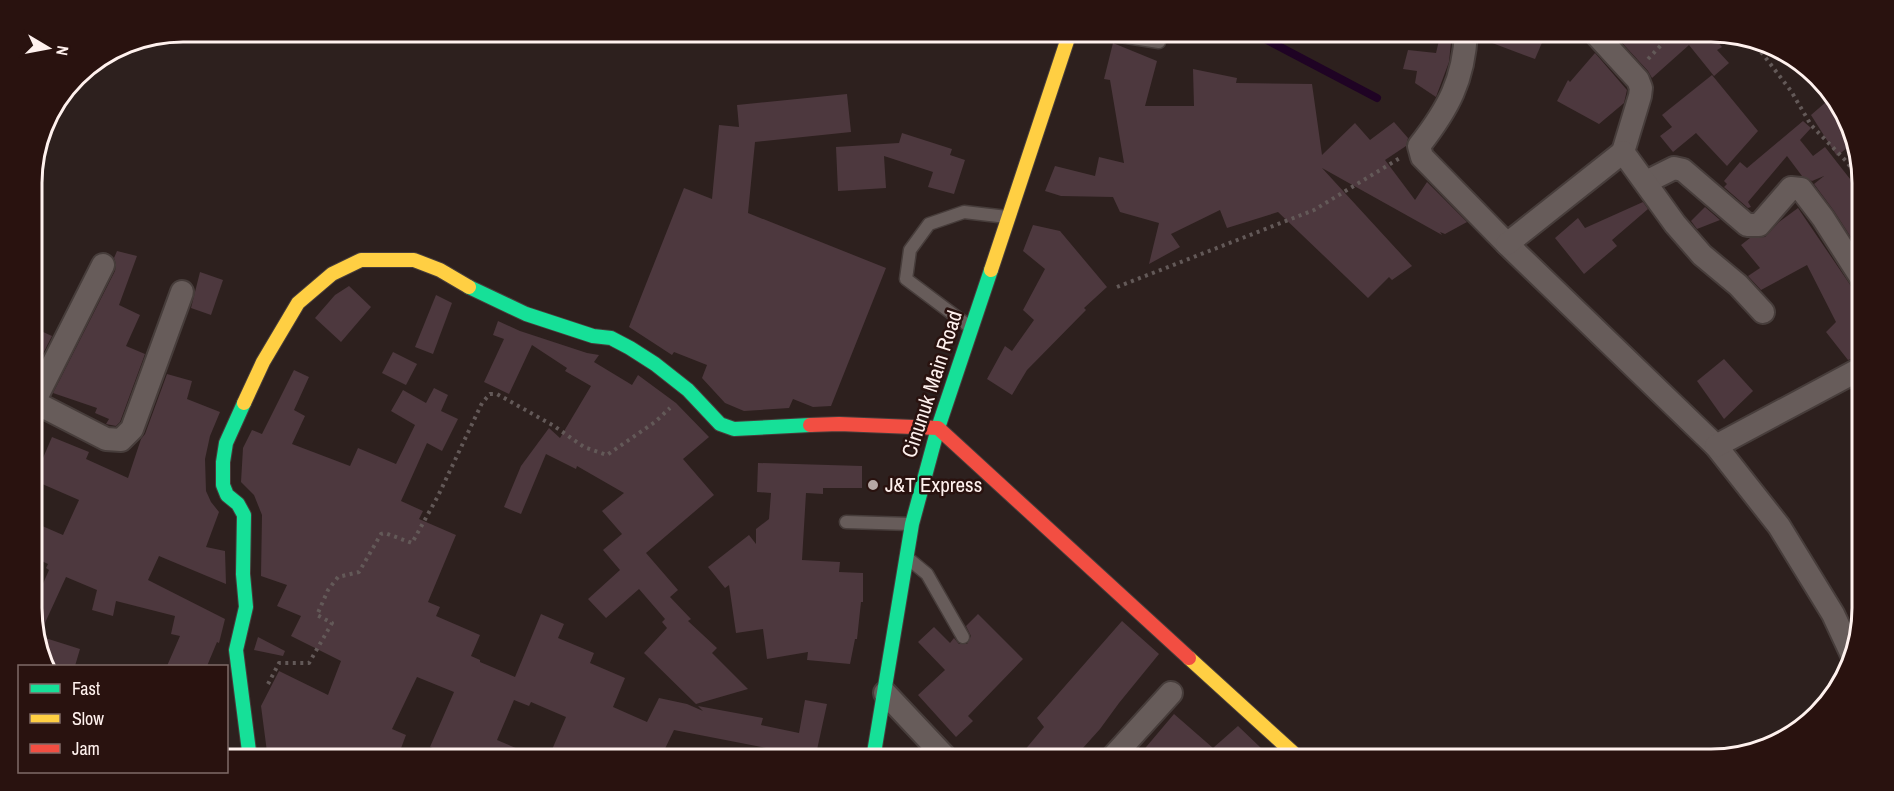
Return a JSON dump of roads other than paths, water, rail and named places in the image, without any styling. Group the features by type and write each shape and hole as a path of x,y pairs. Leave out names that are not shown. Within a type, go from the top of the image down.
{"main road":[{"name":"Cinunuk Main Road","path":"876,749 912,524 938,428 1067,42"},
{"path":"249,749 236,650 246,607 243,574 244,515 238,504 227,495 223,485 226,442 263,363 298,303 332,274 361,260 414,260 440,270 482,294 526,314 593,336 611,338 655,364 687,390 720,424 734,429 839,424 938,428 1289,749"}],"street":[{"path":"1465,42 1462,71 1440,120 1419,146 1422,157 1507,244 1716,446 1779,526 1833,614 1847,643"},
{"path":"1507,244 1623,152 1641,88 1638,80 1603,42"},
{"path":"1623,152 1675,224 1702,255 1737,285 1763,312"},
{"path":"1646,182 1674,168 1683,170 1747,225 1753,227 1759,225 1791,188 1801,189 1852,264"},
{"path":"42,386 103,265"},
{"path":"42,408 106,440 121,441 132,429 182,292"},
{"path":"1716,446 1852,373"},
{"path":"885,693 938,749"},
{"path":"1120,749 1171,693"}],"lane":[{"path":"971,328 906,279 910,250 929,224 964,212 1008,217"},
{"path":"846,522 912,524"},
{"path":"906,557 927,574 963,637"}],"waterway":[{"path":"1271,42 1377,98"}],"place":[{"name":"J&T Express","path":"873,485"}]}
